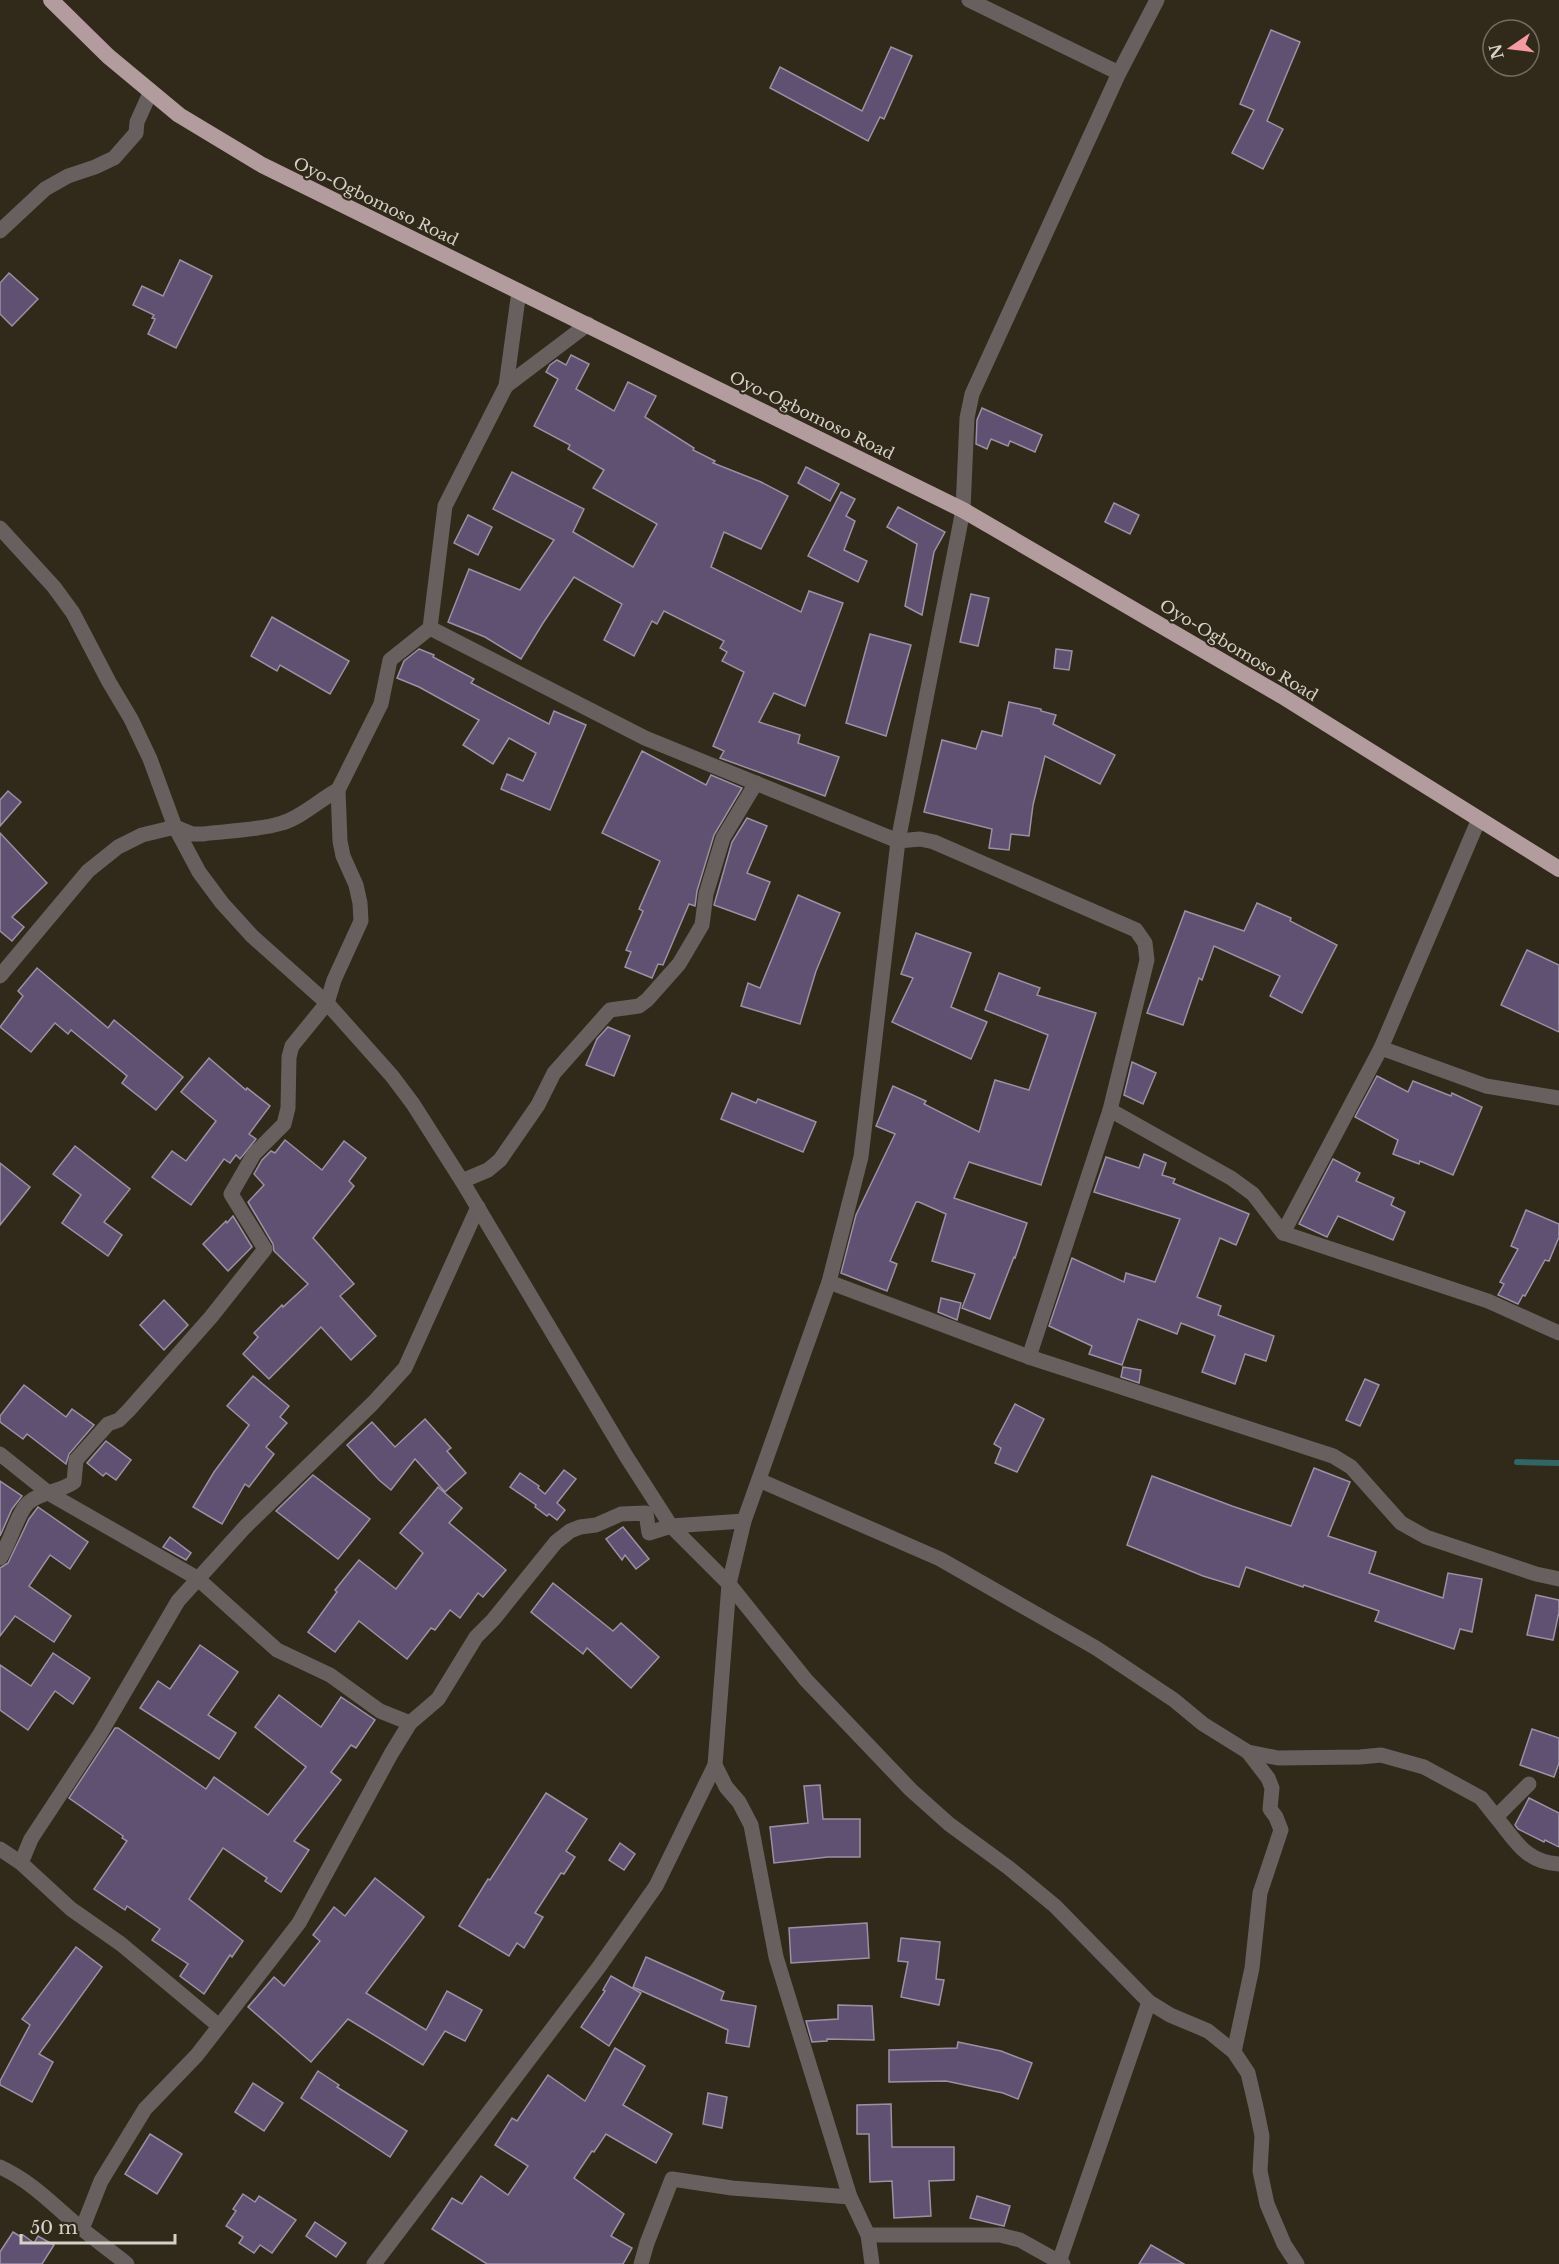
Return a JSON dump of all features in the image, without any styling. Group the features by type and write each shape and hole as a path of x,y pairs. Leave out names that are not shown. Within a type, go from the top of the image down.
{"highway":[{"name":"Oyo-Ogbomoso Road","path":"51,0 108,56 180,115 262,165 963,510 1282,696 1559,869"}],"street":[{"path":"969,0 1119,73"},
{"path":"374,2264 599,1967 657,1886 715,1765 729,1584 744,1521 829,1282 861,1157 898,841 963,510 967,418 972,394 1119,73 1157,0"},
{"path":"0,231 45,189 68,176 114,158 136,133 137,123 151,91"},
{"path":"0,1558 26,1505 36,1497 65,1489 74,1482 76,1460 91,1441 108,1424 119,1420 129,1410 265,1249 231,1194 254,1154 284,1124 288,1108 289,1057 292,1046 327,1004 334,980 361,921 356,885 343,856 340,841 338,790 381,704 390,660 430,628 445,506 506,386 519,291"},
{"path":"506,386 588,324"},
{"path":"0,528 54,587 73,613 131,719 150,759 176,827 199,872 222,903 252,936 327,1004 406,1095 478,1207 626,1456 671,1526 729,1584 806,1680 911,1790 949,1824 1010,1868 1054,1906 1149,2002 1170,2015 1208,2031 1234,2052 1248,2073 1256,2107 1262,2136 1260,2171 1267,2205 1284,2244 1297,2264"},
{"path":"430,628 645,738 898,841 920,838 934,842 1136,930 1145,943 1147,960 1110,1110 1029,1358"},
{"path":"462,1181 488,1170 500,1160 538,1105 554,1073 610,1010 639,1006 679,964 702,924 706,894 723,838 756,783"},
{"path":"0,976 88,871 126,843 142,835 176,827 192,834 203,834 280,824 296,817 322,798 338,790"},
{"path":"1283,1233 1381,1048 1479,819"},
{"path":"1381,1048 1486,1086 1559,1098"},
{"path":"1110,1110 1231,1178 1252,1194 1283,1233 1488,1301 1559,1333"},
{"path":"21,1863 31,1839 100,1734 178,1601 244,1527 374,1403 405,1368 478,1207"},
{"path":"829,1282 1029,1358 1333,1456 1351,1467 1401,1523 1426,1537 1536,1574 1559,1579"},
{"path":"0,1454 50,1494 197,1578 277,1650 330,1675 380,1711 410,1723"},
{"path":"759,1480 940,1559 1096,1648 1174,1700 1203,1724 1248,1752 1268,1778 1272,1788 1270,1809 1281,1830 1260,1893 1252,1968 1234,2052"},
{"path":"82,2229 101,2181 145,2109 197,2055 299,1923 410,1723 438,1699 476,1637 556,1542 580,1527 596,1525 621,1514 646,1513 649,1533 671,1526 744,1521"},
{"path":"1248,1752 1278,1758 1381,1755 1424,1767 1481,1798 1518,1846 1543,1863 1559,1864"},
{"path":"715,1765 750,1825 776,1957 850,2197 868,2235 872,2264"},
{"path":"1496,1817 1529,1784"},
{"path":"0,1850 21,1863 71,1909 121,1944 219,2026"},
{"path":"868,2235 1000,2235 1020,2240 1061,2263 1149,2002"},
{"path":"0,2167 19,2176 37,2189 82,2229 127,2264"},
{"path":"641,2264 672,2179 732,2188 850,2197"}],"building":[{"path":"1271,30 1300,42 1267,121 1283,129 1263,169 1232,153 1254,110 1240,104"},
{"path":"891,47 912,56 884,119 880,117 868,141 770,88 780,67 862,111"},
{"path":"180,260 212,276 176,348 148,334 155,319 152,318 154,315 133,305 142,286 163,296"},
{"path":"9,273 38,299 12,326 0,314 0,283"},
{"path":"571,355 589,364 576,389 614,411 628,382 656,396 645,417 694,448 693,450 715,461 713,463 761,482 788,496 761,549 724,532 711,567 801,612 809,591 843,603 805,706 774,693 759,722 800,735 798,743 839,757 825,796 720,758 724,751 713,746 744,672 722,661 727,652 720,648 724,641 664,611 657,624 652,621 634,656 604,640 622,604 574,577 521,659 485,637 448,622 469,569 520,590 554,540 493,509 512,472 584,509 573,532 633,567 657,524 593,488 604,470 568,449 570,445 534,426 558,379 546,372 557,360 566,365"},
{"path":"982,408 1042,435 1035,452 1010,441 1008,446 991,439 987,449 976,444 977,420"},
{"path":"806,467 839,484 830,501 798,483"},
{"path":"841,492 855,499 846,516 855,521 844,550 867,561 858,582 808,556"},
{"path":"1114,503 1139,515 1130,534 1105,522"},
{"path":"898,507 945,532 934,552 922,615 905,606 917,544 887,527"},
{"path":"468,515 492,527 478,555 454,543"},
{"path":"971,594 989,598 978,646 960,642"},
{"path":"272,617 349,661 330,694 280,665 277,671 251,656"},
{"path":"870,634 911,645 886,736 846,723"},
{"path":"419,649 434,655 433,657 474,679 471,683 549,724 554,711 586,725 550,810 501,789 507,774 523,781 536,753 509,738 493,764 463,745 479,720 419,687 397,678 404,661"},
{"path":"1056,649 1072,651 1069,670 1054,668"},
{"path":"1009,702 1056,715 1053,724 1115,755 1100,784 1045,756 1033,805 1029,836 1011,834 1009,850 989,848 992,829 924,812 942,740 976,749 982,731 1002,736"},
{"path":"642,751 706,785 711,775 742,788 714,835 697,891 695,906 689,904 663,965 658,964 652,978 625,967 631,952 626,950 643,911 639,909 660,861 602,833"},
{"path":"8,791 21,802 0,826 0,800"},
{"path":"747,818 767,826 747,873 770,882 755,920 714,905 732,842"},
{"path":"0,833 47,883 12,917 24,927 12,941 0,931"},
{"path":"798,895 840,913 816,971 800,1024 741,1006 748,983 760,988"},
{"path":"1257,903 1291,918 1290,921 1337,945 1302,1013 1270,996 1280,976 1214,946 1202,980 1199,978 1183,1025 1147,1013 1185,911 1244,931"},
{"path":"916,933 971,953 951,1007 987,1022 971,1059 892,1022 913,978 901,974"},
{"path":"1527,950 1559,965 1559,1032 1501,1005"},
{"path":"37,968 108,1028 114,1020 183,1077 156,1110 122,1083 127,1076 71,1030 68,1034 55,1023 31,1052 0,1027 23,996 18,991"},
{"path":"999,973 1040,988 1037,995 1096,1013 1041,1185 969,1162 954,1198 1027,1223 990,1319 962,1308 975,1274 932,1261 946,1214 919,1202 916,1202 890,1261 897,1264 887,1291 841,1273 856,1215 895,1134 876,1126 893,1086 926,1101 924,1104 979,1132 995,1080 1029,1090 1048,1035 985,1010"},
{"path":"608,1027 630,1036 614,1076 586,1065 597,1039"},
{"path":"209,1058 246,1090 247,1088 270,1106 249,1134 256,1139 240,1159 236,1155 230,1163 224,1159 191,1205 152,1177 172,1151 186,1161 216,1121 181,1092"},
{"path":"1132,1062 1156,1073 1143,1104 1124,1095"},
{"path":"1377,1076 1408,1092 1413,1081 1451,1096 1452,1093 1482,1107 1453,1175 1420,1161 1419,1164 1393,1154 1398,1140 1355,1117"},
{"path":"732,1093 756,1103 758,1099 816,1122 803,1152 721,1119"},
{"path":"285,1140 322,1170 344,1141 366,1158 349,1181 354,1186 313,1238 354,1284 340,1296 376,1336 351,1360 321,1327 269,1379 243,1354 258,1337 254,1333 282,1305 283,1307 308,1284 274,1251 273,1244 248,1202 264,1185 254,1174 262,1160 271,1151 275,1153"},
{"path":"75,1146 130,1189 104,1222 122,1235 108,1256 62,1223 81,1195 53,1174"},
{"path":"1144,1154 1166,1163 1162,1175 1175,1179 1173,1183 1249,1214 1236,1245 1220,1238 1197,1297 1221,1306 1218,1315 1274,1336 1266,1361 1245,1354 1235,1384 1202,1372 1215,1336 1181,1323 1177,1334 1138,1319 1122,1365 1089,1354 1092,1346 1049,1326 1072,1258 1124,1282 1126,1273 1155,1282 1180,1219 1094,1192 1106,1157 1139,1168"},
{"path":"1333,1159 1360,1173 1356,1181 1394,1198 1391,1205 1405,1212 1393,1240 1338,1216 1327,1237 1299,1224"},
{"path":"0,1163 30,1187 0,1225"},
{"path":"1526,1210 1559,1224 1559,1237 1549,1261 1545,1260 1518,1304 1498,1295 1504,1284 1500,1282 1518,1249 1511,1246"},
{"path":"233,1216 252,1247 228,1271 203,1244"},
{"path":"941,1298 961,1303 957,1320 938,1312"},
{"path":"164,1300 188,1325 164,1350 140,1325"},
{"path":"1123,1367 1141,1370 1139,1383 1121,1377"},
{"path":"253,1376 289,1406 280,1417 287,1423 266,1447 274,1454 249,1487 245,1484 222,1524 193,1507 214,1472 249,1425 227,1406"},
{"path":"1365,1379 1379,1385 1360,1426 1346,1420"},
{"path":"24,1385 66,1417 72,1409 94,1425 69,1454 66,1464 27,1434 23,1439 0,1422 0,1416"},
{"path":"1015,1404 1044,1419 1017,1472 995,1463 1001,1448 994,1444"},
{"path":"425,1419 451,1448 447,1451 466,1473 445,1492 415,1459 391,1490 347,1445 372,1422 395,1447"},
{"path":"106,1441 131,1460 116,1480 106,1473 103,1476 87,1463"},
{"path":"1314,1468 1350,1482 1328,1536 1376,1552 1369,1573 1443,1598 1448,1573 1482,1579 1472,1632 1460,1629 1454,1649 1375,1621 1379,1611 1304,1585 1303,1587 1246,1567 1239,1587 1203,1576 1127,1545 1152,1476 1291,1526"},
{"path":"564,1470 576,1479 557,1503 565,1510 557,1520 549,1514 547,1516 535,1507 536,1505 510,1487 520,1473 539,1486 538,1488 545,1494"},
{"path":"313,1475 370,1519 338,1559 276,1511"},
{"path":"0,1481 22,1496 12,1509 0,1536"},
{"path":"438,1487 462,1508 449,1523 506,1570 483,1597 478,1593 460,1618 450,1610 435,1630 431,1628 407,1659 359,1621 335,1652 308,1632 337,1592 335,1590 359,1560 396,1589 423,1553 400,1533"},
{"path":"38,1507 88,1542 70,1569 50,1555 29,1586 71,1616 54,1642 15,1616 0,1636 0,1568 8,1563 29,1519"},
{"path":"623,1527 649,1559 636,1569 625,1555 622,1560 606,1539"},
{"path":"170,1537 191,1553 186,1560 163,1547"},
{"path":"553,1583 613,1631 621,1623 659,1657 631,1688 587,1648 583,1654 531,1612"},
{"path":"1536,1595 1559,1600 1553,1640 1527,1635"},
{"path":"200,1645 238,1672 208,1715 236,1733 219,1759 140,1708 158,1681 170,1689"},
{"path":"53,1653 90,1678 73,1704 55,1691 28,1730 0,1710 0,1665 31,1686"},
{"path":"279,1695 321,1727 341,1697 375,1720 356,1748 351,1745 331,1772 341,1780 294,1841 309,1850 281,1892 265,1881 267,1878 223,1848 189,1899 243,1941 232,1957 230,1955 204,1994 180,1976 188,1964 152,1940 160,1929 127,1906 125,1910 94,1889 127,1841 69,1798 115,1728 118,1728 206,1789 214,1777 268,1815 306,1767 255,1727"},
{"path":"1532,1729 1559,1738 1559,1763 1554,1777 1520,1765"},
{"path":"820,1785 823,1819 860,1819 860,1857 828,1857 774,1863 770,1827 808,1823 804,1786"},
{"path":"546,1793 587,1819 566,1851 575,1857 564,1874 561,1873 535,1913 543,1917 524,1948 517,1943 509,1956 459,1926"},
{"path":"1529,1798 1559,1813 1559,1847 1518,1829 1515,1825"},
{"path":"620,1843 635,1854 624,1870 609,1860"},
{"path":"375,1878 424,1917 366,1993 426,2030 447,1991 482,2010 465,2041 445,2031 423,2065 348,2019 311,2062 248,2007 274,1977 284,1986 320,1941 313,1935 334,1907 345,1916"},
{"path":"867,1923 869,1958 791,1963 789,1928"},
{"path":"901,1938 940,1942 936,1979 944,1980 939,2005 901,1997 908,1962 898,1961"},
{"path":"76,1947 102,1967 39,2054 53,2062 32,2102 0,2085 0,2081 30,2025 22,2019"},
{"path":"646,1957 724,1992 721,2000 756,2006 749,2047 726,2043 728,2030 633,1987"},
{"path":"611,1976 641,1993 609,2046 581,2027 605,1991 603,1990"},
{"path":"838,2005 872,2006 874,2040 827,2039 827,2041 812,2042 806,2021 838,2019"},
{"path":"958,2042 1001,2051 1032,2063 1018,2099 1003,2093 946,2081 889,2082 889,2050 957,2048"},
{"path":"615,2048 645,2066 623,2105 672,2134 656,2163 606,2134 574,2178 624,2214 611,2236 632,2248 623,2264 487,2264 432,2229 452,2198 462,2204 481,2176 508,2195 528,2166 495,2145 512,2118 517,2121 548,2075 585,2101"},
{"path":"318,2071 339,2085 337,2087 407,2131 390,2157 301,2098"},
{"path":"253,2083 283,2103 264,2131 235,2112"},
{"path":"708,2093 727,2097 722,2128 703,2124"},
{"path":"891,2104 892,2147 954,2147 954,2180 929,2181 931,2216 894,2218 892,2181 870,2182 869,2134 857,2134 857,2105"},
{"path":"150,2134 182,2154 157,2194 125,2174"},
{"path":"243,2194 255,2202 259,2196 296,2220 272,2253 260,2245 254,2253 239,2243 243,2237 226,2226"},
{"path":"977,2196 1010,2206 1004,2226 970,2218"},
{"path":"315,2222 346,2243 336,2257 306,2236"},
{"path":"13,2232 21,2237 23,2235 34,2243 38,2236 54,2245 42,2264 0,2264 0,2252"},
{"path":"1151,2245 1184,2264 1139,2264"}],"waterway":[{"path":"1517,1462 1559,1463"}]}
